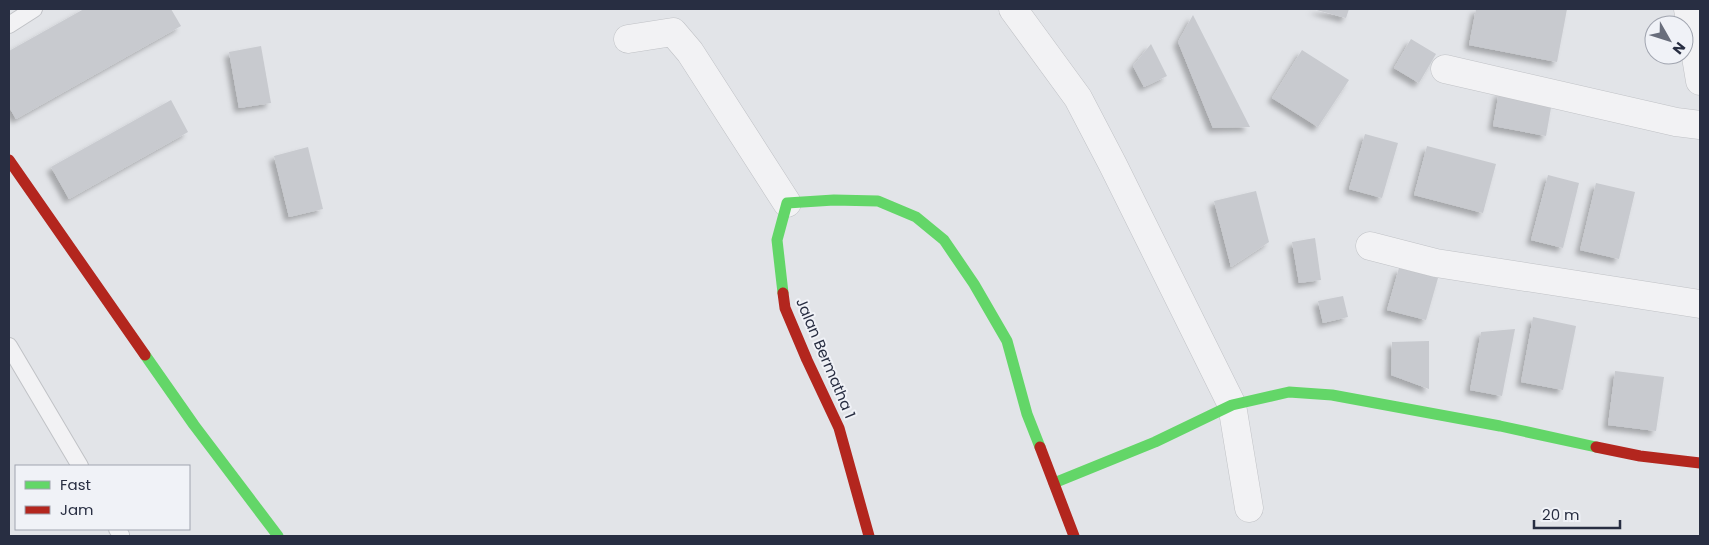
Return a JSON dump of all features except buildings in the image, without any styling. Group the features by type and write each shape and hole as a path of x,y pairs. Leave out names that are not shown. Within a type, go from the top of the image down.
{"street":[{"path":"1012,9 1078,98 1118,174 1232,405 1249,508"},
{"path":"1688,9 1700,81"},
{"path":"628,39 673,32 690,52 787,203 834,200 878,201 916,218 944,240 974,284 1007,342 1027,414 1074,536"},
{"path":"1445,70 1676,122 1700,125"},
{"path":"9,160 194,425 278,536"},
{"name":"Jalan Bermatha 1","path":"787,203 777,240 786,308 807,360 839,428 869,536"},
{"path":"1370,246 1436,263 1700,304"},
{"path":"1054,483 1156,442 1232,405 1289,392 1332,395 1500,426 1640,456 1700,463"}],"lane":[{"path":"9,24 34,9"},
{"path":"9,346 79,465"}],"traffic: fast":[{"path":"783,293 777,240 787,203 834,200 878,201 916,217 944,240 974,284 1007,341 1027,414 1040,447"},
{"path":"145,355 194,425 278,536"},
{"path":"1054,483 1155,442 1232,405 1289,392 1332,395 1500,426 1596,447"}],"traffic: jam":[{"path":"9,160 145,355"},
{"path":"783,293 785,308 839,428 869,536"},
{"path":"1040,447 1074,536"},
{"path":"1596,447 1640,456 1700,463"}]}
